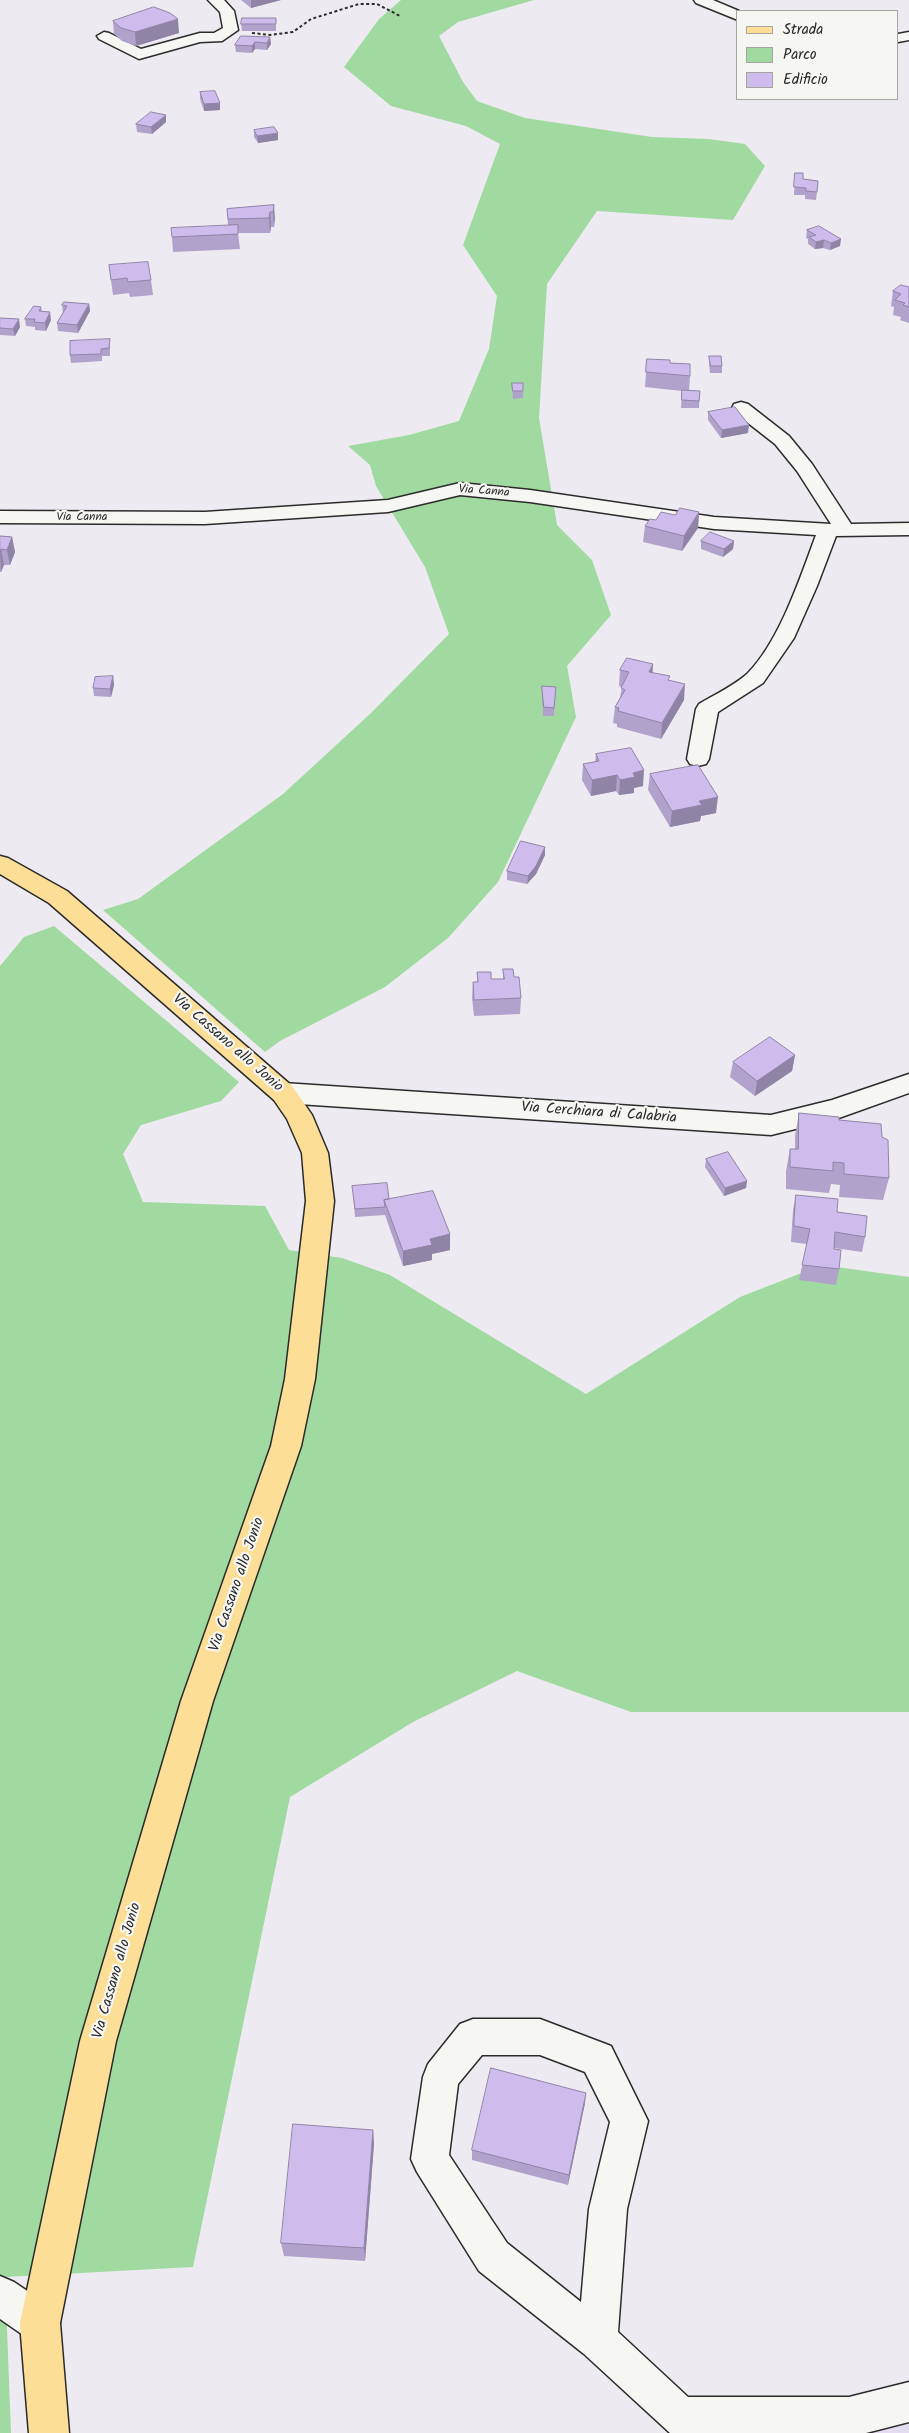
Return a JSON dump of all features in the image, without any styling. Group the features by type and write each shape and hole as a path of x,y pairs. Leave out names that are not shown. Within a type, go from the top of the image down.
{"main road":[{"name":"Via Cassano allo Jonio","path":"0,864 58,898 283,1092 299,1115 314,1153 320,1201 300,1379 286,1446 197,1701 98,2041 40,2323 49,2433"}],"street":[{"path":"104,36 139,54 200,36 217,38 231,30 227,11 215,0"},
{"path":"701,0 736,15"},
{"path":"698,759 707,709 755,678 783,638 836,530 805,468 782,440 741,408"},
{"name":"Via Canna","path":"0,517 205,518 388,506 460,489 530,496 714,523 836,530 909,529"},
{"name":"Via Cerchiara di Calabria","path":"283,1092 771,1126 836,1109 909,1083"},
{"path":"598,2340 608,2209 629,2121 598,2058 540,2037 473,2037 441,2077 430,2159 493,2257 598,2340 680,2417 849,2417 909,2402"},
{"path":"0,2296 40,2323"}],"path":[{"path":"231,30 270,35 293,32 311,19 359,4 377,4 400,16"}],"shaded area":[{"path":"909,2421 909,2433 854,2433"}],"green space":[{"path":"401,0 534,0 458,22 439,36 463,82 477,101 525,118 652,137 709,139 745,144 765,166 733,220 597,211 547,284 539,418 557,525 592,560 611,615 567,666 576,717 498,882 448,938 385,987 280,1041 265,1052 103,910 138,899 283,794 371,713 449,634 425,567 376,486 370,465 348,446 409,435 459,421 489,349 497,296 463,245 500,144 466,126 391,106 344,67 379,19"},
{"path":"54,926 239,1082 221,1101 141,1125 123,1154 143,1202 265,1206 289,1250 342,1258 390,1275 586,1394 740,1297 822,1265 909,1277 909,1712 631,1712 517,1671 413,1722 290,1797 193,2267 5,2277 11,2433 0,2433 0,966 24,937"}],"building":[{"path":"154,7 170,13 178,19 135,32 121,28 113,21"},
{"path":"242,18 276,18 276,24 241,24"},
{"path":"241,36 270,37 267,43 255,42 252,46 235,45"},
{"path":"215,91 220,103 204,104 200,92"},
{"path":"151,112 166,115 151,127 136,124"},
{"path":"274,127 278,133 257,136 254,130"},
{"path":"795,173 803,173 803,179 818,181 817,192 806,191 806,188 794,187"},
{"path":"274,205 273,212 270,212 269,218 228,219 227,209"},
{"path":"238,225 238,234 172,237 171,228"},
{"path":"819,226 841,239 831,243 824,240 816,242 809,237 816,235 807,230"},
{"path":"148,262 151,280 128,282 127,278 111,280 109,265"},
{"path":"901,285 909,287 909,307 903,305 905,303 895,300 901,294 893,291"},
{"path":"64,302 89,304 77,325 57,323 67,306 62,305"},
{"path":"34,306 41,307 39,311 50,312 45,323 34,322 35,319 25,319"},
{"path":"0,318 19,319 13,329 0,328"},
{"path":"110,339 109,348 101,349 101,354 70,355 70,341"},
{"path":"709,356 721,356 722,366 711,366"},
{"path":"647,359 670,360 670,363 690,364 690,376 646,372"},
{"path":"512,383 523,383 523,391 513,391"},
{"path":"682,390 700,391 699,401 682,400"},
{"path":"735,407 749,425 722,430 708,412"},
{"path":"680,508 699,512 684,536 645,526 650,519 656,520 661,512 675,515"},
{"path":"710,532 734,541 724,549 701,541"},
{"path":"0,536 12,537 7,550 1,549 0,551"},
{"path":"627,658 653,664 649,672 670,676 668,680 685,684 662,723 618,711 619,708 615,707 625,690 621,688 629,672 620,670"},
{"path":"113,676 110,689 93,688 95,677"},
{"path":"542,686 556,687 554,708 544,707"},
{"path":"631,748 644,770 633,773 635,777 620,780 617,775 592,780 583,764 599,761 596,754"},
{"path":"698,765 718,797 699,801 702,805 672,811 650,774"},
{"path":"521,841 545,847 536,866 528,876 507,871"},
{"path":"503,969 513,969 514,977 519,977 521,998 474,1000 473,982 478,982 477,972 491,972 491,979 504,979"},
{"path":"770,1037 795,1055 757,1081 733,1062"},
{"path":"799,1113 839,1117 839,1120 881,1124 882,1137 888,1140 889,1178 844,1174 844,1163 833,1162 833,1171 790,1167 790,1149 798,1149"},
{"path":"728,1152 747,1181 725,1188 706,1159"},
{"path":"387,1183 389,1199 384,1200 385,1207 355,1209 352,1186"},
{"path":"433,1191 450,1234 430,1239 432,1245 403,1251 384,1200"},
{"path":"796,1195 838,1199 837,1212 867,1216 865,1237 835,1232 834,1249 841,1250 839,1269 802,1265 810,1229 794,1226"},
{"path":"491,2068 586,2093 569,2175 472,2150"},
{"path":"293,2124 373,2130 364,2248 281,2243"}]}
